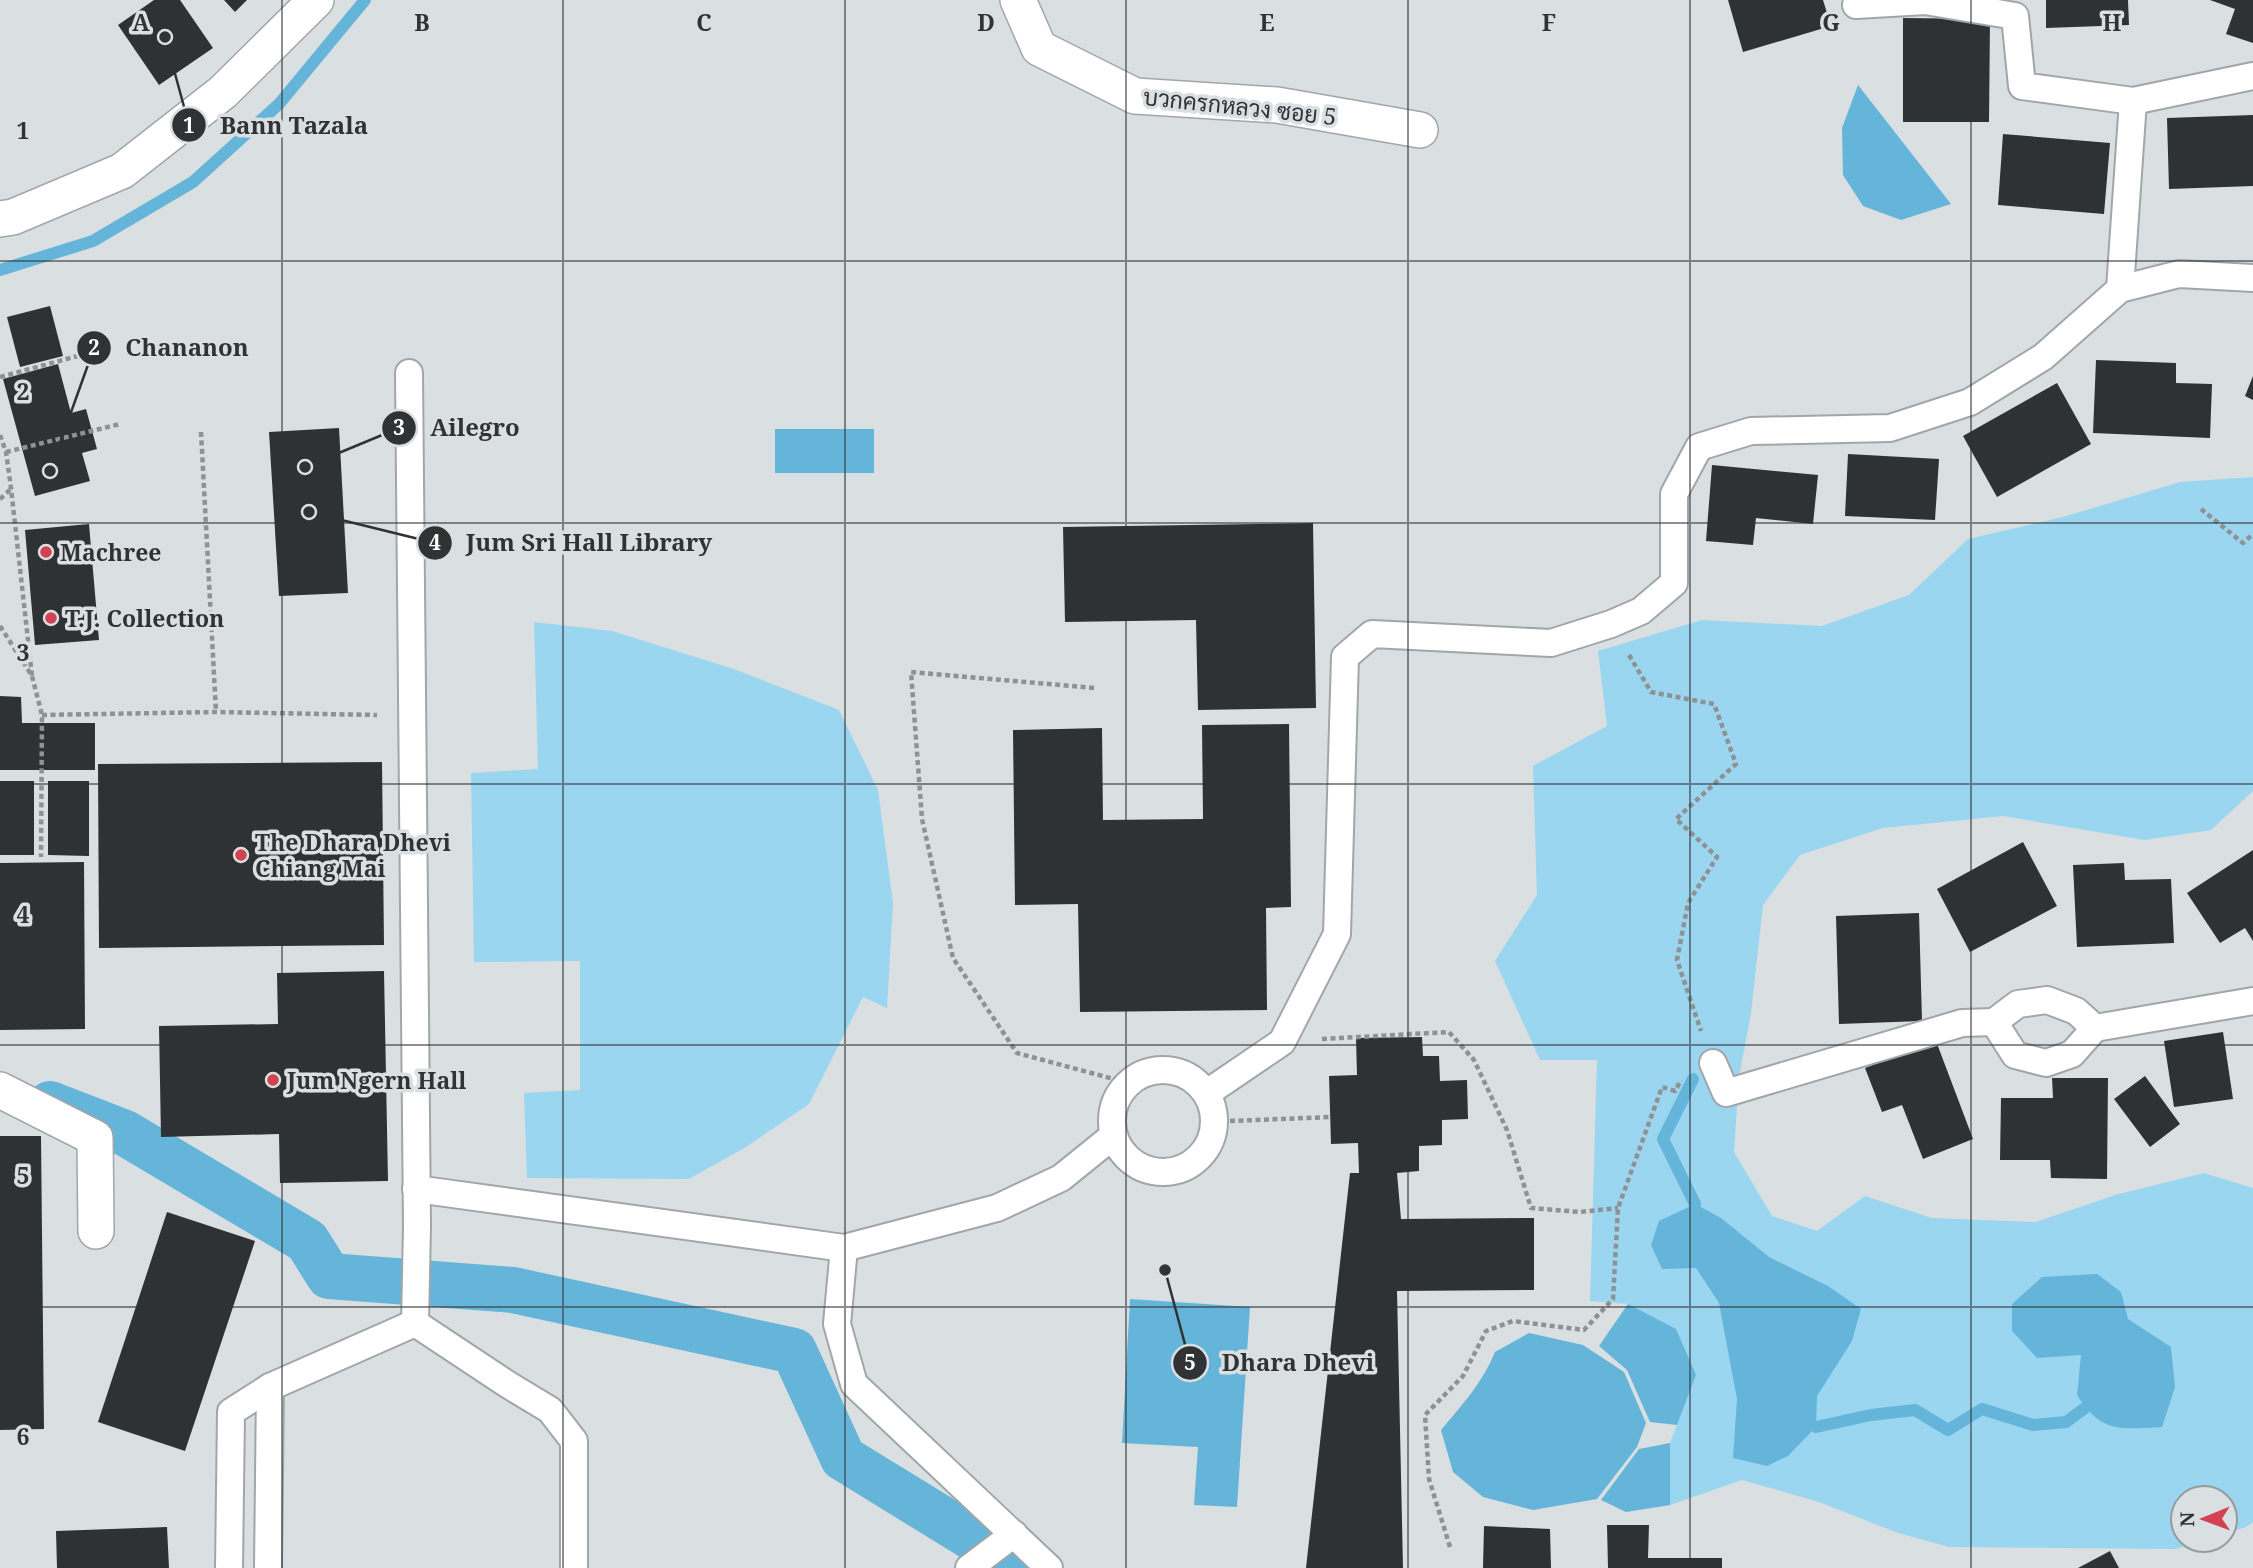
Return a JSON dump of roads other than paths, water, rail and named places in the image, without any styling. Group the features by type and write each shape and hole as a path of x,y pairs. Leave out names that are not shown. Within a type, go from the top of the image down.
{"street":[{"path":"0,219 13,217 122,171 223,92 316,0"},
{"name":"บวกครกหลวง ซอย 5","path":"1018,0 1039,48 1135,96 1277,106 1420,130"},
{"path":"1856,5 1925,1 2015,16 2022,86 2133,101 2253,76"},
{"path":"2120,289 2133,101"},
{"path":"1206,1093 1282,1042 1337,934 1345,657 1372,634 1551,643 1611,624 1641,611 1674,583 1674,494 1699,447 1751,431 1890,428 1970,402 2043,357 2120,289 2179,274 2253,278"},
{"path":"409,373 417,1226 415,1323"},
{"path":"1713,1063 1726,1093 1962,1023 1994,1022 2018,1003 2048,1000 2076,1011 2095,1028"},
{"path":"1994,1022 2015,1055 2046,1063 2072,1054 2095,1028 2253,1001"},
{"path":"1167,1069 1194,1080 1206,1093 1212,1104 1215,1121 1209,1144 1188,1167 1171,1172 1153,1172 1135,1164 1122,1152 1114,1136 1112,1118 1116,1100 1133,1079 1150,1071 1167,1069"},
{"path":"0,1090 95,1138 96,1231"},
{"path":"416,1189 844,1248 997,1208 1060,1178 1114,1136"},
{"path":"844,1248 837,1324 854,1384 1049,1568"},
{"path":"229,1568 231,1412 270,1387 415,1323"},
{"path":"415,1323 550,1410 574,1441 574,1568"},
{"path":"268,1568 270,1387"},
{"path":"969,1568 1014,1535"}],"waterway":[{"path":"0,270 93,241 193,182 279,104 365,0"},
{"path":"1693,1079 1663,1139 1695,1204"},
{"path":"50,1104 125,1133 307,1241 329,1276 513,1290 794,1351 843,1458 991,1549 1011,1568"},
{"path":"1816,1427 1871,1415 1915,1410 1948,1430 1982,1409 2033,1425 2066,1422 2085,1408"}],"place":[{"name":"Bann Tazala","path":"165,37"},
{"name":"Ailegro","path":"305,467"},
{"name":"Chananon","path":"50,471"},
{"name":"Jum Sri Hall Library","path":"309,512"},
{"name":"Machree","path":"46,552"},
{"name":"T.J. Collection","path":"51,618"},
{"name":"The Dhara Dhevi Chiang Mai","path":"241,855"},
{"name":"Jum Ngern Hall","path":"273,1080"},
{"name":"Dhara Dhevi","path":"1165,1270"}]}
